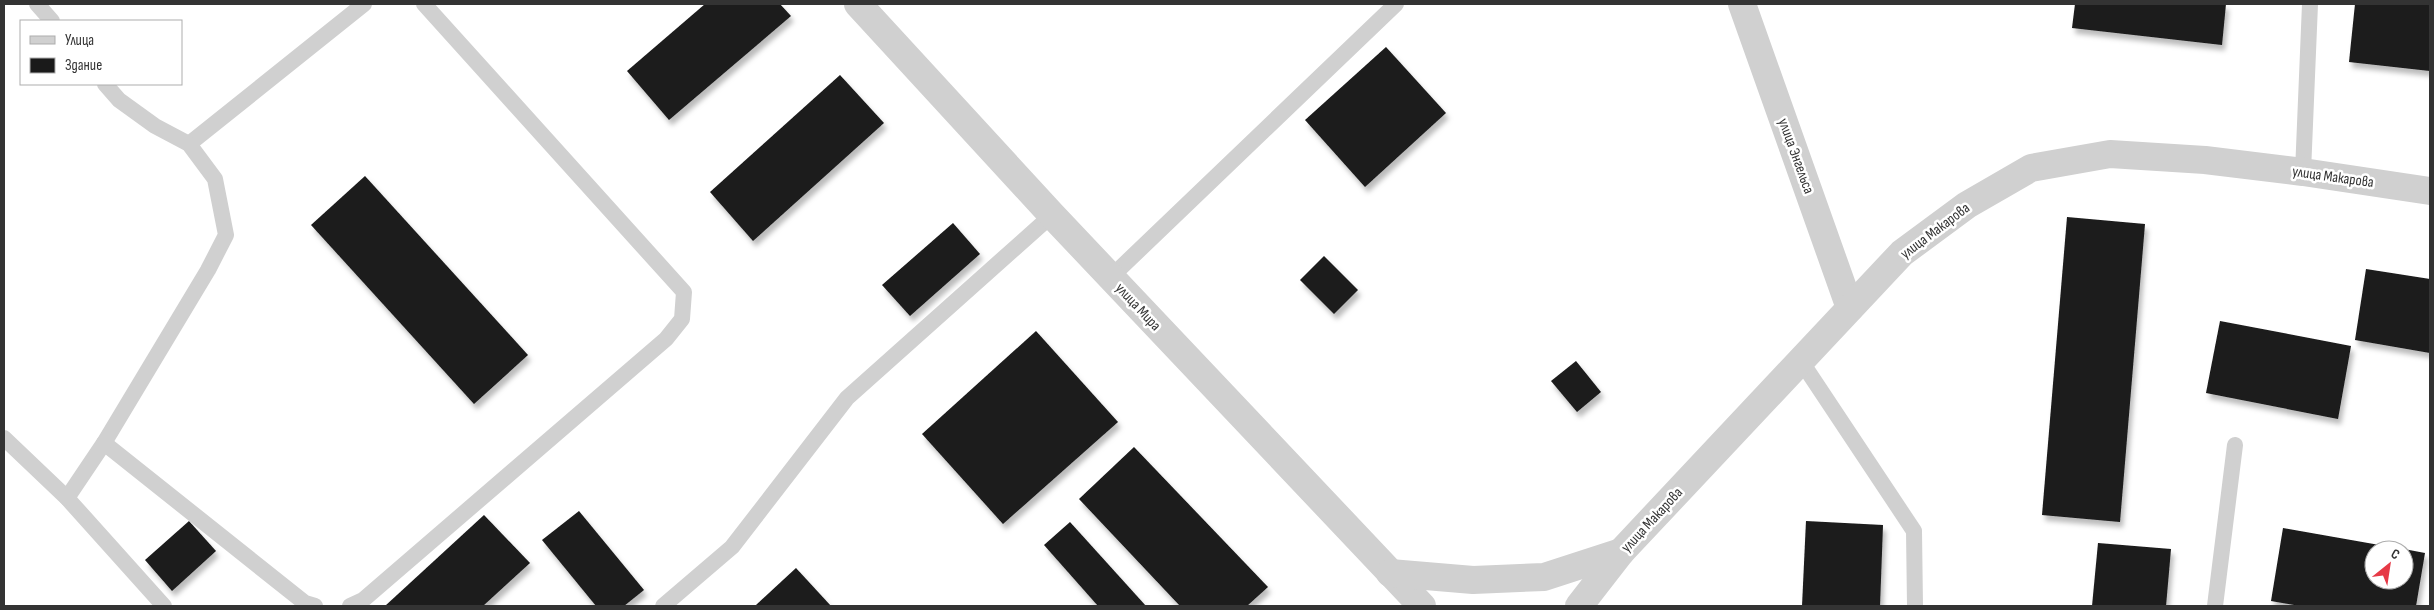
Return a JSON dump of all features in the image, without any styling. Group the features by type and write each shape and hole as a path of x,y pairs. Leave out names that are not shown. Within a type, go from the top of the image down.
{"street":[{"name":"улица Мира","path":"858,4 1052,216 1422,606"},
{"name":"улица Энгельса","path":"1742,4 1850,308"},
{"name":"улица Макарова","path":"1579,606 1621,552 1902,253 1967,206 2031,168 2110,154 2205,160 2430,191"},
{"path":"1390,573 1473,580 1544,577 1621,552"}],"lane":[{"path":"37,4 51,20"},
{"path":"189,144 364,4"},
{"path":"350,606 364,600 636,365 666,339 682,319 684,292 424,4"},
{"path":"1111,277 1396,4"},
{"path":"2303,172 2310,4"},
{"path":"66,498 104,443 208,270 226,235 215,179 189,144 155,126 126,105 106,85"},
{"path":"663,606 732,546 847,398 1052,216"},
{"path":"1801,361 1914,531 1915,606"},
{"path":"4,438 66,498 164,606"},
{"path":"104,443 305,603 315,606"},
{"path":"2215,606 2235,445"}],"building":[{"path":"705,4 780,4 791,16 669,120 627,71"},
{"path":"2075,4 2226,4 2222,45 2072,28"},
{"path":"2355,4 2430,4 2430,71 2349,62"},
{"path":"1386,47 1446,113 1365,187 1305,120"},
{"path":"840,75 884,123 753,241 710,192"},
{"path":"365,176 528,355 474,404 311,225"},
{"path":"2067,217 2145,224 2120,522 2042,515"},
{"path":"953,223 980,254 910,316 882,285"},
{"path":"1324,256 1358,290 1334,314 1300,280"},
{"path":"2366,269 2430,279 2430,353 2355,340"},
{"path":"2220,321 2351,346 2338,419 2206,393"},
{"path":"1036,331 1118,422 1003,524 922,434"},
{"path":"1576,361 1601,392 1577,412 1551,381"},
{"path":"1134,447 1268,587 1247,606 1180,606 1079,499"},
{"path":"579,511 644,590 624,606 596,606 542,540"},
{"path":"484,515 530,563 483,606 385,606"},
{"path":"189,521 216,551 172,591 145,560"},
{"path":"1806,521 1883,525 1880,606 1802,606"},
{"path":"1070,522 1146,606 1098,606 1044,545"},
{"path":"2283,528 2364,542 2364,590 2414,590 2414,551 2425,553 2416,606 2300,606 2271,601"},
{"path":"2098,543 2171,549 2166,606 2092,606"},
{"path":"796,568 831,606 756,605"}]}
